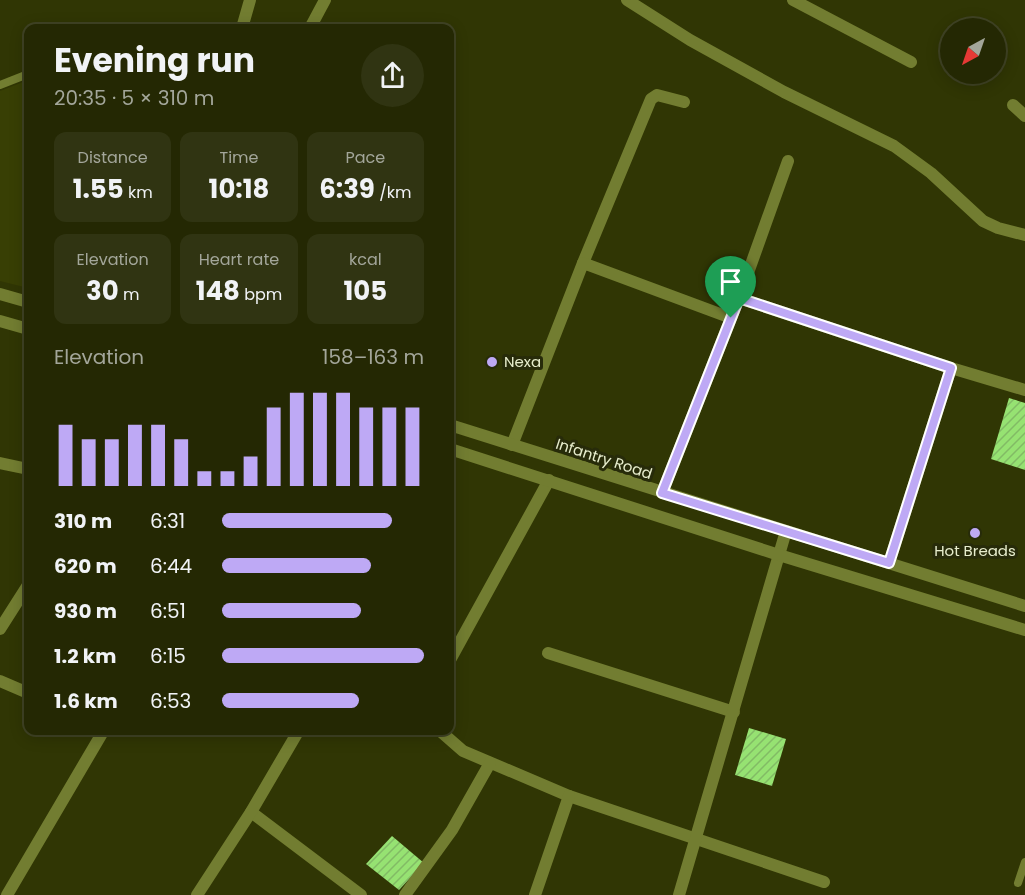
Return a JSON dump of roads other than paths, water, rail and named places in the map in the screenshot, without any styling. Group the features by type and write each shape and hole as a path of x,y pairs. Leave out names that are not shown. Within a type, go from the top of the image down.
{"street":[{"path":"243,24 250,0"},
{"path":"312,24 325,0"},
{"path":"627,0 690,40 784,92 894,146 931,173 983,221 1025,236"},
{"path":"794,0 911,62"},
{"path":"512,445 583,263 651,99 657,95 684,102"},
{"path":"1013,105 1025,116"},
{"path":"662,493 739,298 788,161"},
{"path":"583,263 731,318"},
{"path":"0,294 24,301"},
{"path":"739,298 1025,390"},
{"path":"0,321 24,327"},
{"path":"889,563 951,368"},
{"name":"Infantry Road","path":"454,426 1025,606"},
{"path":"454,450 778,555 1025,630"},
{"path":"0,463 24,468"},
{"path":"454,653 549,480"},
{"path":"679,895 786,531"},
{"path":"0,629 24,591"},
{"path":"548,653 734,712"},
{"path":"0,681 24,691"},
{"path":"7,895 101,735"},
{"path":"197,895 251,812 296,735"},
{"path":"445,735 463,751 569,796 824,882"},
{"path":"405,895 452,830 490,763"},
{"path":"536,895 569,796"},
{"path":"251,812 361,895"}],"lane":[{"path":"0,85 24,76"},
{"path":"1018,883 1025,862"}],"place":[{"name":"Nexa","path":"492,362"},
{"name":"Hot Breads","path":"975,533"}]}
